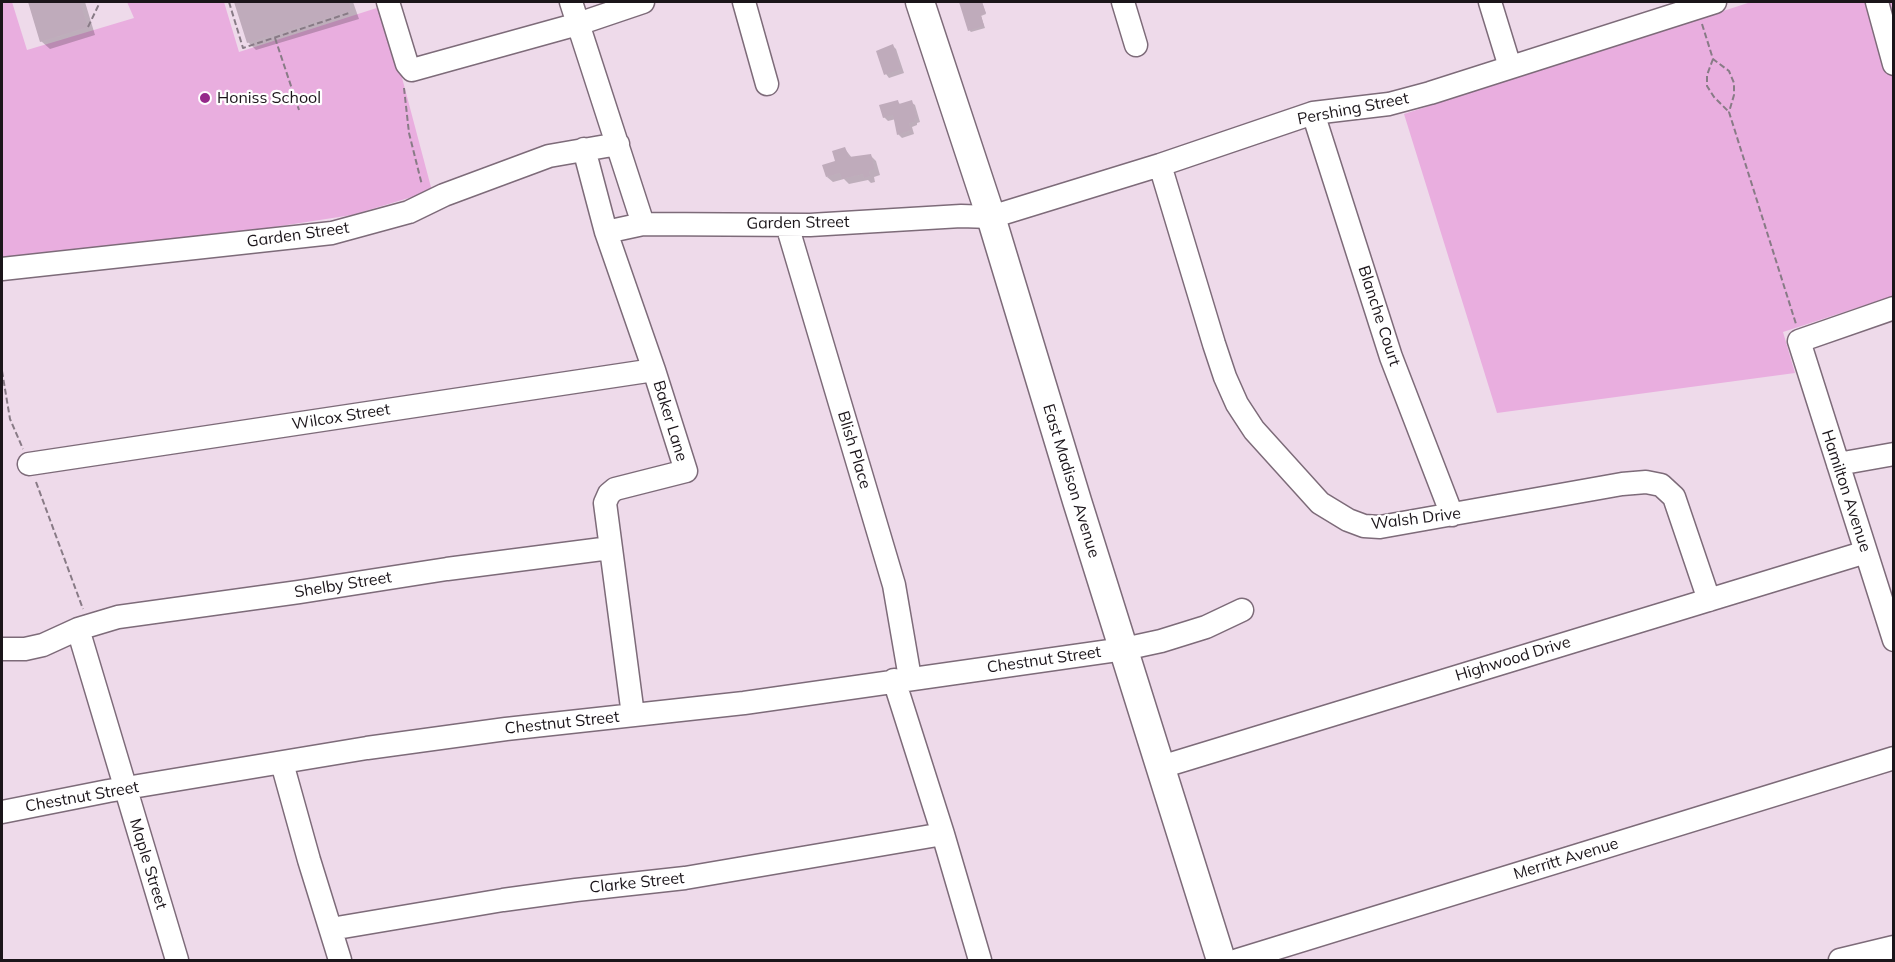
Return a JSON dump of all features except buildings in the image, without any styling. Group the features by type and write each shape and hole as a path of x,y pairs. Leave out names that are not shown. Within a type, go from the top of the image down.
{"main road":[{"name":"East Madison Avenue","path":"920,2 991,217 1077,501 1221,960"}],"street":[{"path":"388,2 415,66 578,24 642,2"},
{"path":"571,2 643,224"},
{"path":"744,2 767,84"},
{"path":"1123,2 1136,45"},
{"path":"1490,2 1510,67"},
{"path":"1877,2 1893,64"},
{"name":"Pershing Street","path":"991,217 1160,165 1313,113 1389,104 1430,93 1692,6"},
{"name":"Blanche Court","path":"1313,113 1392,357 1452,515"},
{"name":"Garden Street","path":"2,269 332,233 409,212 549,156 618,144"},
{"name":"Baker Lane","path":"584,149 606,232 686,471 615,489 609,494 605,503 633,715"},
{"name":"Walsh Drive","path":"1160,165 1225,377 1238,405 1254,430 1320,503 1364,526 1380,527 1622,484 1646,482 1661,485 1674,497 1709,600"},
{"name":"Garden Street","path":"606,232 643,224 787,225 961,216 991,217"},
{"name":"Blish Place","path":"787,225 894,585 902,679 943,834 980,960"},
{"path":"1800,341 1893,308"},
{"name":"Hamilton Avenue","path":"1800,341 1891,625"},
{"name":"Wilcox Street","path":"29,464 654,370"},
{"path":"1838,464 1893,454"},
{"name":"Shelby Street","path":"2,649 25,650 118,616 610,548"},
{"name":"Highwood Drive","path":"1161,768 1866,552"},
{"name":"Chestnut Street","path":"2,812 125,788 367,748 506,729 744,703 1124,649 1161,641 1195,630 1242,610"},
{"name":"Maple Street","path":"83,627 125,788 177,960"},
{"name":"Merritt Avenue","path":"1238,960 1893,758"},
{"path":"282,763 340,960"},
{"name":"Clarke Street","path":"331,929 503,900 685,878 943,834"},
{"path":"1840,960 1893,947"}],"path":[{"path":"88,27 100,2"},
{"path":"229,2 243,48 349,13"},
{"path":"1692,6 1713,59 1729,71 1734,83 1734,95 1729,112"},
{"path":"275,38 298,110"},
{"path":"1713,59 1707,75 1707,86 1729,112 1800,341"},
{"path":"415,66 402,68 409,133 427,203"},
{"path":"2,371 10,419 29,464 83,627"}],"shaded area":[{"name":"Honiss School","path":"2,2 12,2 27,50 134,18 127,2 224,2 239,52 383,6 432,191 352,215 2,269"},
{"path":"1751,2 1893,2 1893,296 1783,332 1795,373 1497,413 1404,114"}],"place":[{"name":"Honiss School","path":"205,98"}]}
